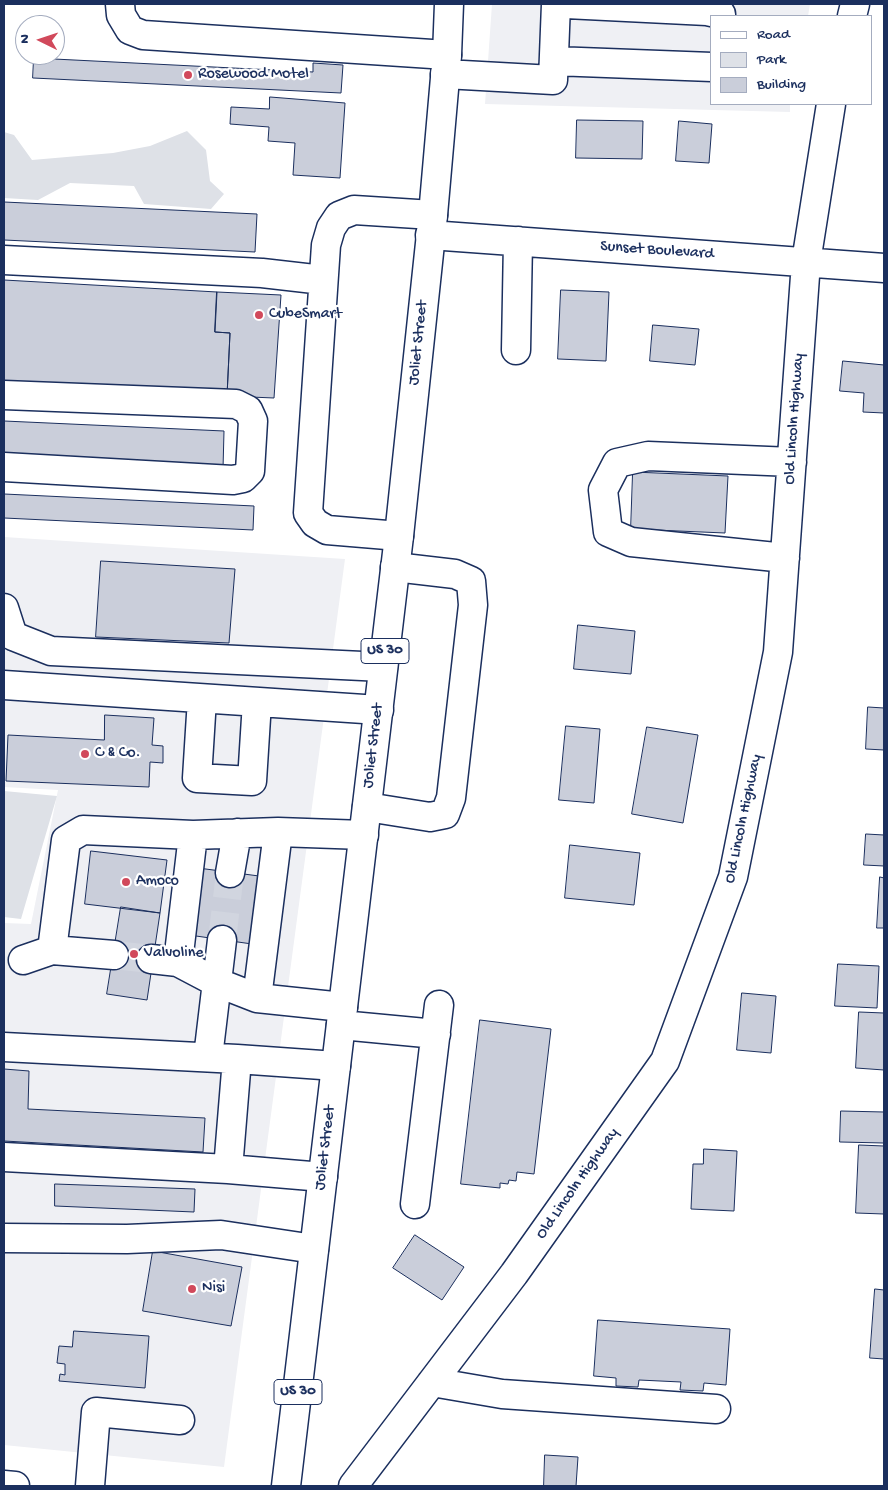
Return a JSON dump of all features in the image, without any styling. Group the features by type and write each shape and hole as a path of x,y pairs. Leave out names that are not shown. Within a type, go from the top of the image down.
{"street":[{"path":"120,4 121,15 130,30 143,35 446,64 553,80 556,4"},
{"name":"Joliet Street","path":"286,1486 399,536 432,225 450,4"},
{"path":"566,4 708,11 720,15"},
{"path":"554,61 710,67"},
{"name":"Old Lincoln Highway","path":"353,1486 514,1274 664,1062 733,877 778,652 806,262 831,105"},
{"name":"Sunset Boulevard","path":"399,536 327,530 315,523 308,513 326,245 331,228 339,216 354,210 518,241 884,268"},
{"path":"516,350 518,241"},
{"path":"4,260 262,273 323,280"},
{"path":"4,395 236,404 248,410 252,421 250,471 243,478 233,480 4,467"},
{"path":"785,558 631,542 608,532 603,490 617,463 648,456 792,462"},
{"path":"367,807 430,817 445,814 451,798 473,605 471,582 455,574 395,567"},
{"path":"4,608 13,636 51,650 383,667"},
{"path":"4,685 379,710"},
{"path":"202,699 197,778 242,781 252,781 257,702"},
{"path":"52,950 66,840 83,830 193,835 278,832 364,835"},
{"path":"257,998 278,832"},
{"path":"230,873 237,833"},
{"path":"193,835 164,961 257,998 436,1034"},
{"path":"208,1057 222,940"},
{"path":"23,960 52,950 103,954"},
{"path":"415,1204 439,1005"},
{"path":"4,1047 237,1058 336,1066"},
{"path":"228,1169 237,1058"},
{"path":"4,1157 228,1169 323,1177"},
{"path":"4,1238 127,1239 221,1235 314,1250"},
{"path":"432,1382 502,1394 716,1409"},
{"path":"90,1486 96,1412 180,1420"},
{"path":"4,1485 15,1486"}],"shaded area":[{"path":"492,4 810,4 808,15 710,15 710,105 790,105 790,112 485,104"},
{"path":"4,537 345,559 224,1467 4,1445 4,923 31,924 58,790 4,787"}],"green space":[{"path":"187,131 206,150 210,181 224,194 211,209 144,204 134,186 70,183 38,200 4,198 4,132 14,135 32,160 113,153 150,146"},
{"path":"4,791 57,796 21,919 4,917"}],"building":[{"name":"Rosewood Motel","path":"65,60 313,72 313,63 343,65 341,93 33,78 34,65 65,65"},
{"path":"270,97 345,103 340,178 293,175 295,143 268,141 269,127 230,124 231,107 269,109"},
{"path":"577,120 643,121 642,159 576,158"},
{"path":"679,121 712,124 709,163 676,161"},
{"path":"4,202 257,214 255,252 4,240"},
{"path":"4,280 217,292 215,332 230,333 227,396 4,385"},
{"path":"561,290 609,292 606,361 558,359"},
{"path":"217,292 281,295 274,398 227,396 230,333 215,332"},
{"path":"653,325 699,329 695,365 650,361"},
{"path":"843,361 884,365 884,413 863,412 864,393 840,391"},
{"path":"4,421 224,431 223,469 4,459"},
{"path":"633,472 728,476 725,533 631,529"},
{"path":"4,494 254,506 253,530 4,518"},
{"path":"101,561 235,569 229,643 96,637"},
{"path":"578,625 635,631 631,674 574,669"},
{"path":"868,707 884,708 884,750 866,749"},
{"name":"C & Co.","path":"105,715 154,718 152,745 163,746 163,763 150,762 149,787 6,781 8,735 104,740"},
{"path":"566,726 600,729 594,803 559,800"},
{"path":"647,727 698,735 683,823 632,814"},
{"path":"866,834 884,835 884,866 864,865"},
{"path":"570,845 640,853 634,905 565,898"},
{"name":"Amoco","path":"91,851 167,860 160,913 85,904"},
{"name":"Amoco","path":"198,868 259,876 252,944 189,935"},
{"path":"880,877 884,878 884,928 877,928"},
{"name":"Valvoline","path":"121,907 160,913 147,1000 107,994"},
{"path":"838,964 879,966 877,1008 835,1006"},
{"path":"742,993 776,996 771,1053 737,1050"},
{"path":"859,1012 884,1013 884,1070 856,1068"},
{"path":"480,1020 551,1029 534,1174 517,1172 516,1181 509,1180 508,1184 500,1183 500,1188 461,1184"},
{"path":"4,1069 29,1071 28,1109 205,1118 203,1152 4,1141"},
{"path":"841,1111 884,1112 884,1143 840,1142"},
{"path":"859,1145 884,1146 884,1214 856,1213"},
{"path":"704,1149 737,1151 734,1211 691,1209 693,1164 703,1164"},
{"path":"55,1184 195,1189 194,1212 55,1206"},
{"path":"415,1235 464,1267 442,1300 393,1268"},
{"name":"Nisi","path":"153,1251 242,1267 231,1326 143,1311"},
{"path":"875,1289 884,1290 884,1359 870,1358"},
{"path":"598,1320 730,1329 726,1385 704,1383 703,1391 680,1390 681,1382 639,1380 638,1387 616,1386 616,1378 594,1376"},
{"path":"74,1331 149,1336 145,1388 59,1381 60,1374 65,1375 65,1364 57,1363 59,1346 72,1347"},
{"path":"545,1455 578,1457 576,1486 544,1486"}],"tunnel":[{"path":"222,940 230,873"},
{"path":"114,955 151,959"}],"place":[{"name":"Rosewood Motel","path":"188,75"},
{"name":"CubeSmart","path":"259,315"},
{"name":"C & Co.","path":"85,754"},
{"name":"Amoco","path":"126,882"},
{"name":"Valvoline","path":"134,954"},
{"name":"Nisi","path":"192,1289"}]}
